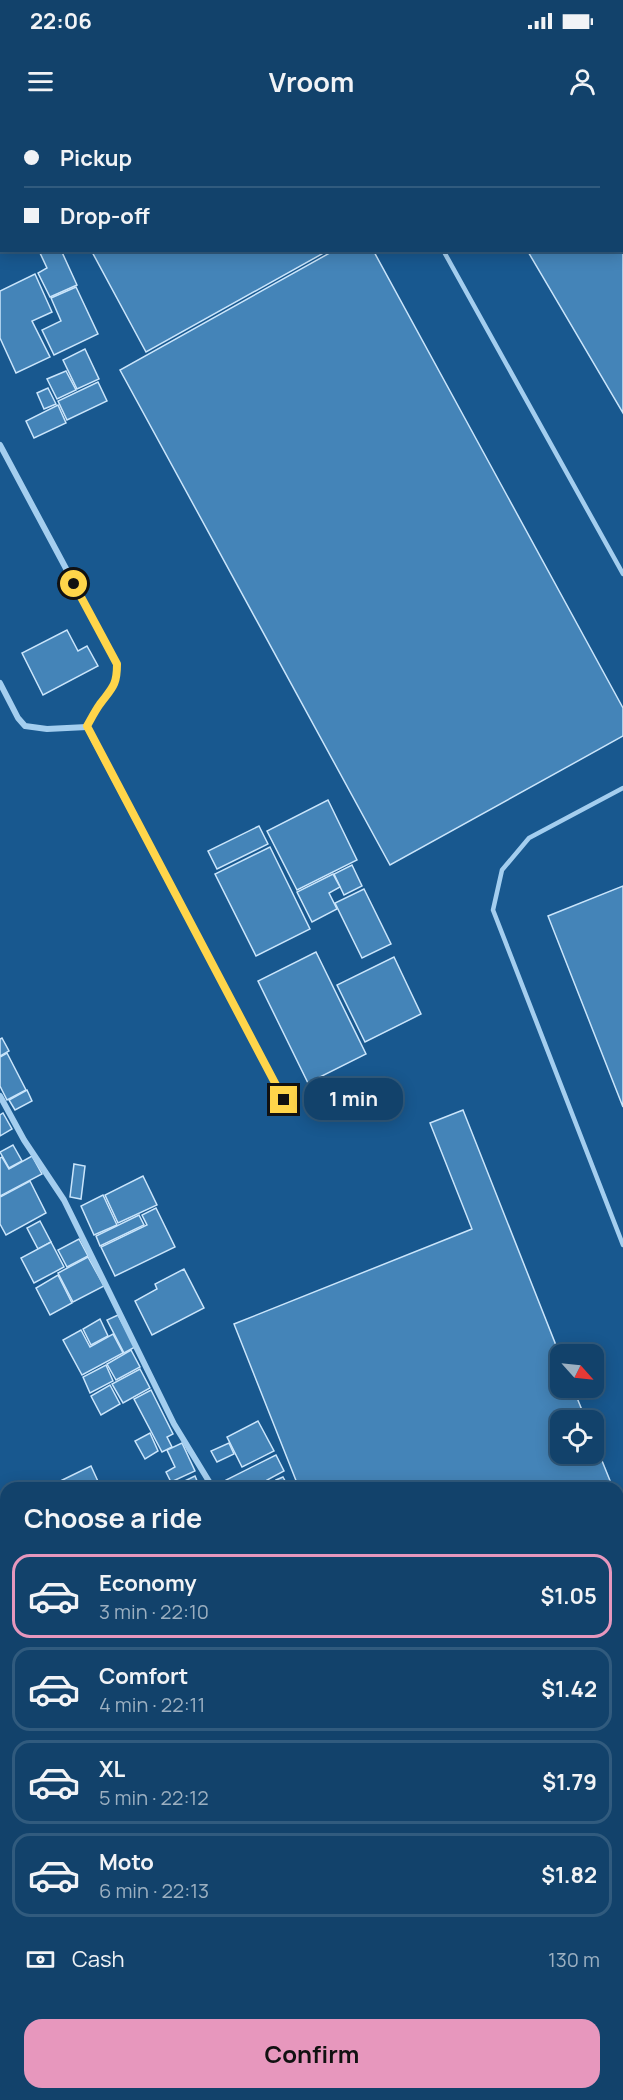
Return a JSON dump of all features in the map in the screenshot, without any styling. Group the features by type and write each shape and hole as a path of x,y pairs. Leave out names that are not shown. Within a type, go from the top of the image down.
{"street":[{"path":"0,445 117,664 117,679 112,690 99,705 87,726"},
{"path":"0,683 18,718 25,726 46,729 87,726"},
{"path":"87,726 284,1100"},
{"path":"0,1096 24,1140 64,1200 174,1424 209,1482"}],"lane":[{"path":"444,252 623,574"},
{"path":"623,788 529,838 502,870 493,910 623,1245"}],"building":[{"path":"62,252 77,285 50,297 38,273 47,268 40,253"},
{"path":"92,252 325,252 146,352"},
{"path":"331,252 374,252 623,708 623,736 390,865 120,370"},
{"path":"528,252 623,252 623,413"},
{"path":"35,274 52,312 32,321 50,357 16,373 0,338 0,291"},
{"path":"76,287 98,334 54,355 42,330 61,321 51,298"},
{"path":"85,349 99,379 77,389 63,360"},
{"path":"66,371 76,390 57,399 47,379"},
{"path":"98,382 107,401 67,420 58,401"},
{"path":"48,388 56,404 44,409 37,393"},
{"path":"58,405 66,423 34,438 26,421"},
{"path":"67,630 78,651 87,646 98,666 43,695 22,653"},
{"path":"328,800 357,860 297,890 267,831"},
{"path":"259,826 268,844 217,869 208,851"},
{"path":"270,847 310,929 256,956 215,874"},
{"path":"352,865 362,886 344,895 334,874"},
{"path":"333,874 340,887 329,893 337,909 312,922 297,892"},
{"path":"623,886 623,1107 548,916"},
{"path":"364,889 391,944 362,958 335,903"},
{"path":"316,952 366,1054 308,1083 258,981"},
{"path":"394,957 421,1014 365,1042 337,985"},
{"path":"2,1038 9,1051 0,1056 0,1039"},
{"path":"7,1053 26,1090 7,1100 0,1086 0,1057"},
{"path":"27,1090 32,1101 15,1110 9,1100"},
{"path":"463,1110 555,1344 550,1344 550,1398 577,1398 582,1410 550,1410 550,1464 603,1464 611,1482 297,1482 234,1324 472,1229 430,1123"},
{"path":"3,1113 12,1129 0,1136 0,1115"},
{"path":"13,1145 22,1161 9,1168 0,1152"},
{"path":"32,1156 42,1174 0,1196 0,1158 2,1157 9,1169"},
{"path":"74,1164 85,1166 81,1199 70,1197"},
{"path":"143,1176 157,1205 118,1223 105,1195"},
{"path":"30,1181 46,1213 6,1235 0,1224 0,1197"},
{"path":"103,1195 117,1225 94,1235 81,1206"},
{"path":"156,1208 175,1247 115,1276 101,1247 147,1225 142,1215"},
{"path":"139,1215 144,1225 100,1246 96,1236"},
{"path":"40,1221 51,1242 38,1249 27,1228"},
{"path":"79,1239 88,1256 67,1267 58,1250"},
{"path":"51,1242 64,1267 34,1283 21,1258"},
{"path":"88,1257 104,1286 73,1302 58,1273"},
{"path":"184,1269 204,1308 152,1335 135,1301 157,1289 155,1284"},
{"path":"58,1275 72,1303 50,1315 36,1288"},
{"path":"118,1315 135,1347 124,1353 107,1320"},
{"path":"100,1319 108,1336 91,1345 83,1329"},
{"path":"81,1330 90,1347 113,1334 123,1353 82,1375 63,1340"},
{"path":"131,1350 140,1367 116,1380 107,1364"},
{"path":"106,1365 113,1381 90,1393 83,1377"},
{"path":"140,1369 150,1388 123,1403 112,1384"},
{"path":"110,1385 120,1404 101,1415 91,1396"},
{"path":"151,1390 173,1434 167,1437 172,1447 162,1452 134,1399"},
{"path":"258,1421 274,1451 242,1467 227,1437"},
{"path":"150,1433 158,1451 145,1459 135,1441"},
{"path":"182,1443 195,1471 171,1482 166,1472 175,1467 167,1450"},
{"path":"229,1443 234,1454 217,1462 211,1451"},
{"path":"276,1455 284,1471 267,1480 268,1482 227,1482 226,1480"},
{"path":"91,1466 98,1482 58,1482"},
{"path":"195,1476 198,1482 182,1482"},
{"path":"283,1477 286,1482 277,1482 276,1480"}],"route":[{"path":"74,584 117,664 117,679 112,690 99,705 87,726 284,1100"}]}
